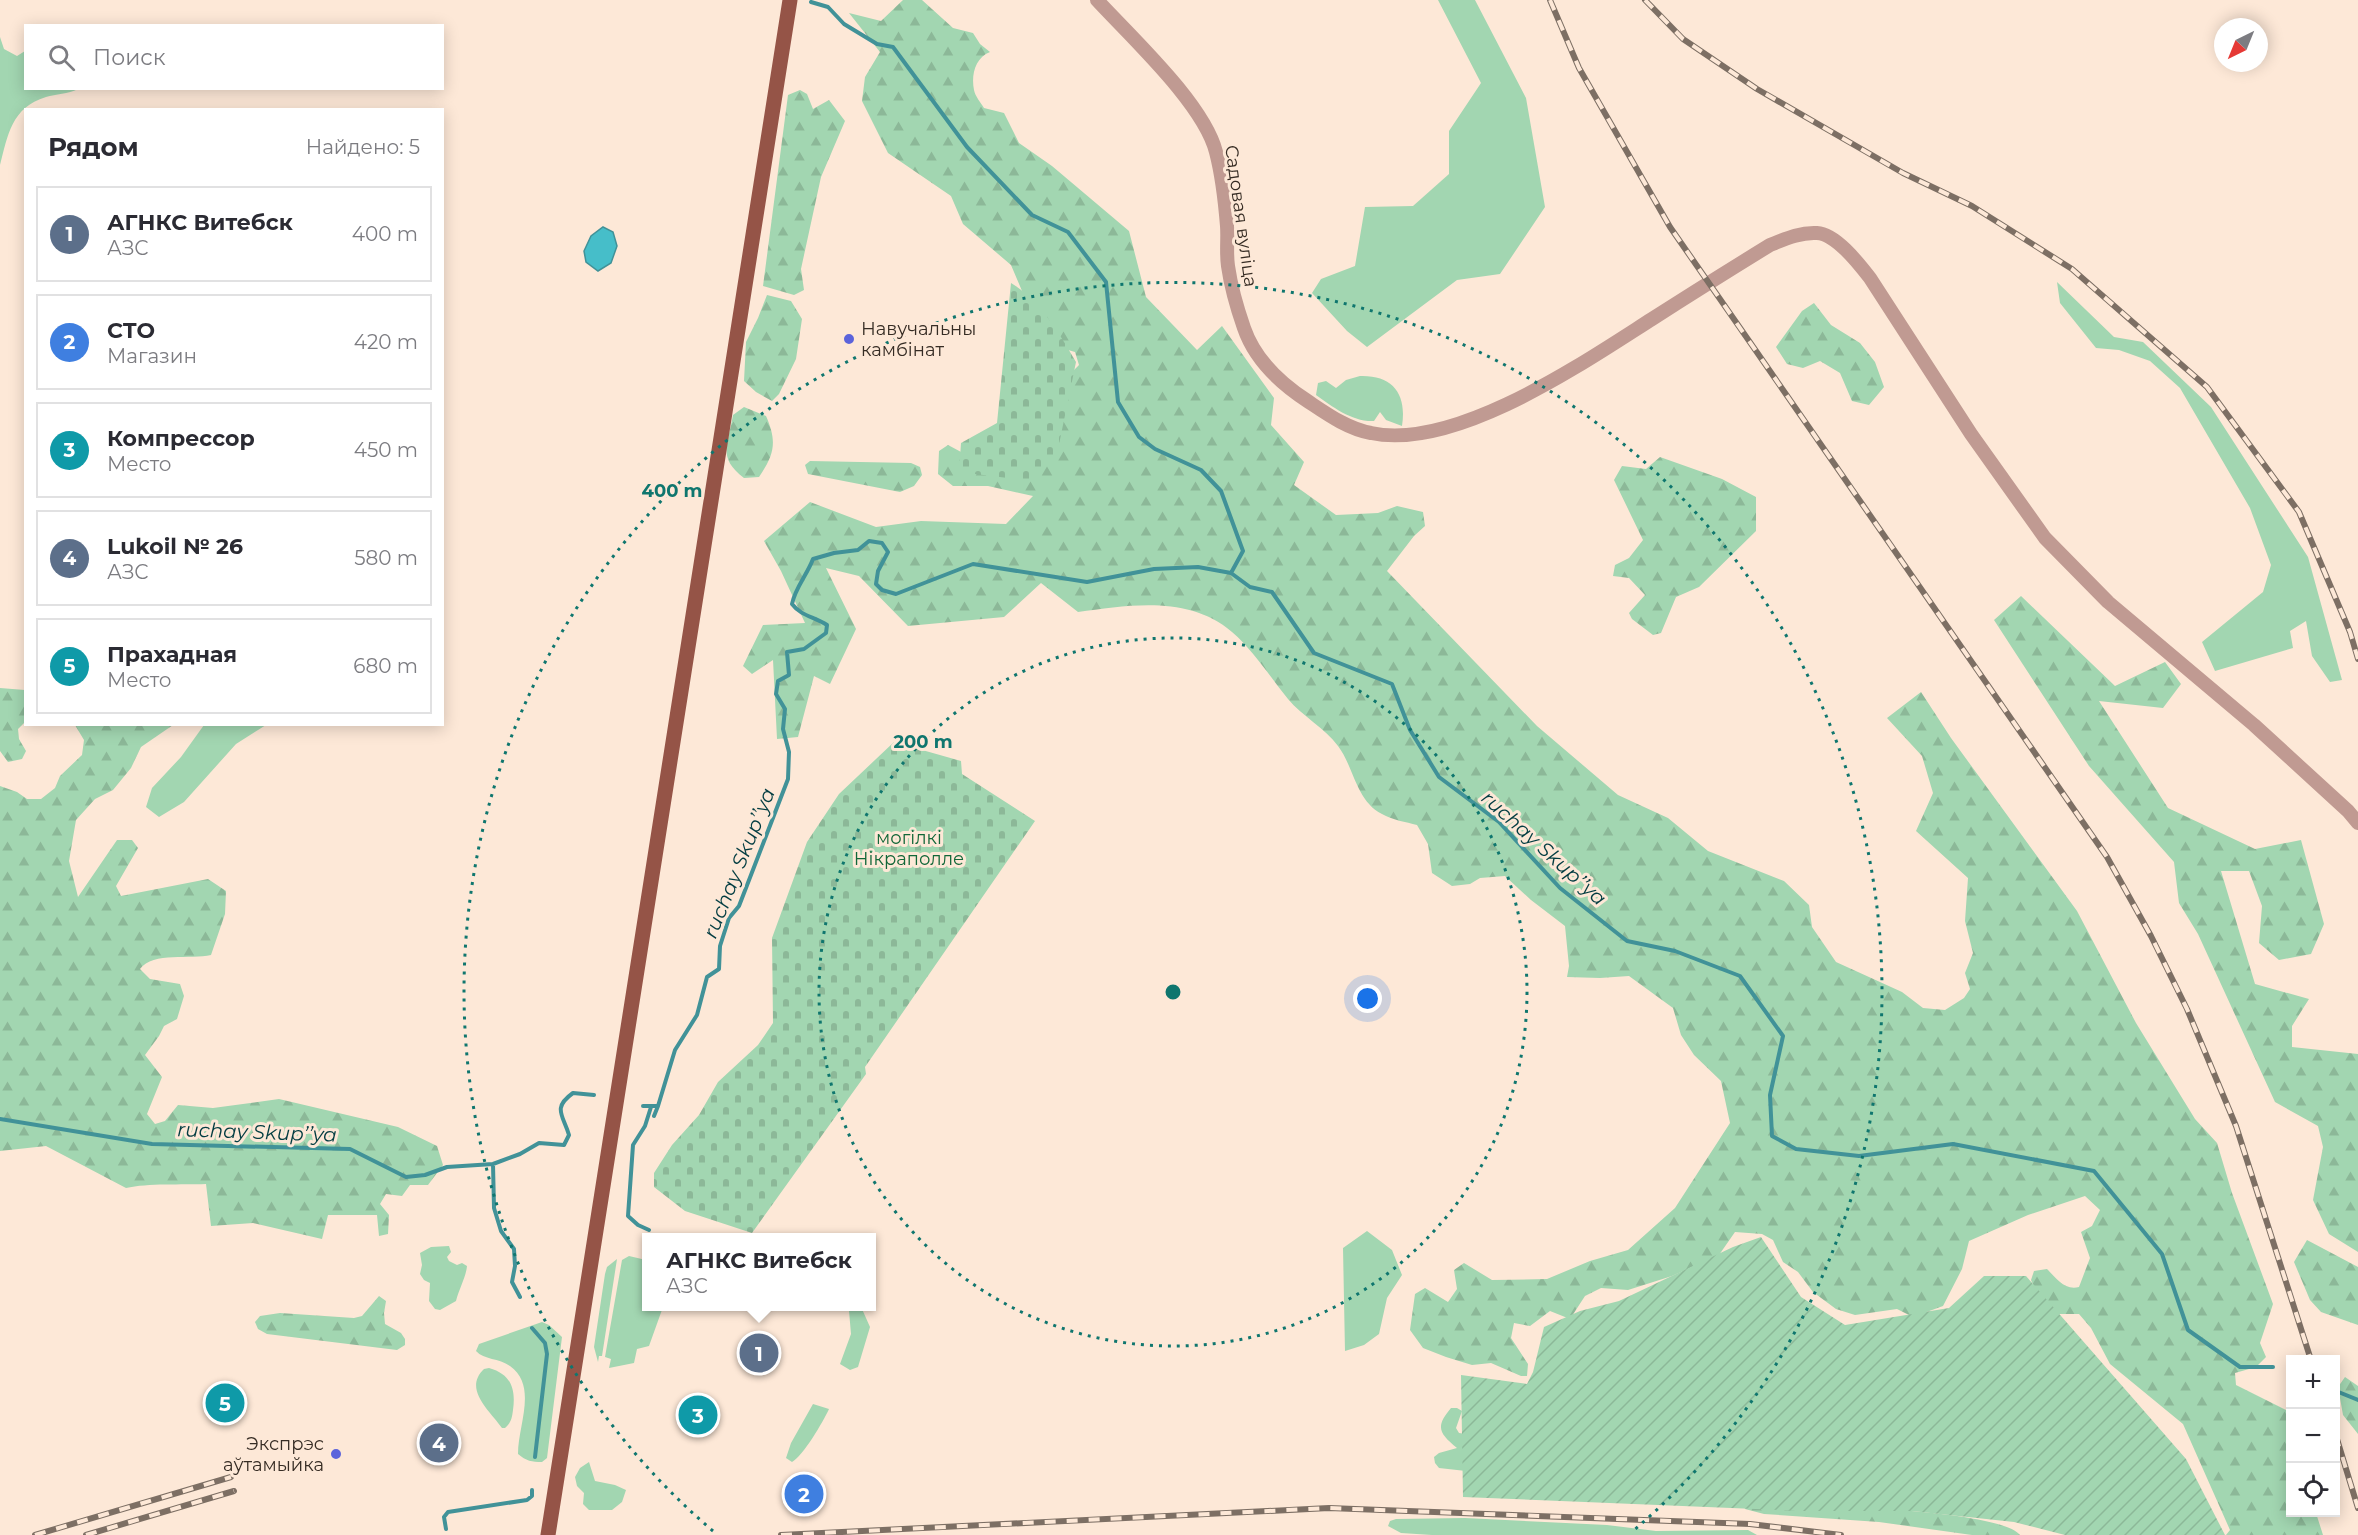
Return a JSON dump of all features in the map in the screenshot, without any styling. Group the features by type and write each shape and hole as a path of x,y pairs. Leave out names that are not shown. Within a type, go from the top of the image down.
{"main road":[{"path":"548,1535 573,1389 593,1245 636,988 790,0"}],"street":[{"name":"Садовая вуліца","path":"1097,0 1168,75 1208,127 1216,150 1221,179 1227,227 1228,263 1235,302 1245,332 1257,355 1273,374 1295,393 1352,427 1376,434 1417,434 1449,427 1495,411 1602,351 1770,245 1800,234 1819,233 1855,258 1971,434 2045,538 2108,602 2254,725 2348,811 2358,823"}],"green space":[{"path":"903,0 922,0 953,28 973,33 980,44 990,52 981,58 975,68 973,79 975,92 984,108 1004,113 1019,143 1052,166 1129,231 1146,297 1197,350 1222,326 1274,398 1271,425 1304,462 1294,485 1336,515 1378,513 1397,506 1423,512 1425,526 1414,536 1387,571 1537,726 1618,795 1668,818 1708,851 1784,881 1809,905 1812,927 1836,962 1902,992 1923,1008 1945,1010 1964,998 1970,989 1965,973 1973,953 1965,921 1968,878 1916,831 1933,793 1922,756 1887,718 1921,692 1951,738 2077,911 2136,1023 2195,1119 2217,1143 2232,1193 2273,1304 2260,1343 2266,1357 2256,1367 2235,1373 2236,1385 2286,1410 2286,1517 2317,1517 2323,1535 2226,1535 2230,1530 2183,1424 2110,1364 2091,1328 2079,1314 2051,1314 2042,1305 2031,1280 2034,1271 2047,1269 2065,1285 2079,1287 2090,1258 2081,1232 2092,1226 2100,1210 2085,1196 2028,1215 1969,1241 1962,1269 1943,1306 1913,1317 1897,1309 1855,1315 1836,1309 1813,1292 1798,1272 1783,1262 1773,1240 1762,1234 1735,1232 1719,1255 1672,1276 1628,1290 1601,1288 1585,1296 1570,1319 1550,1311 1530,1326 1514,1323 1511,1338 1528,1364 1527,1376 1521,1376 1491,1363 1472,1365 1423,1348 1410,1330 1415,1294 1425,1288 1448,1302 1457,1289 1454,1270 1464,1263 1492,1280 1547,1279 1590,1261 1628,1250 1675,1208 1730,1123 1721,1081 1694,1055 1681,1035 1673,1008 1629,976 1567,977 1569,966 1565,926 1505,876 1480,878 1470,884 1452,886 1432,873 1428,844 1417,825 1390,818 1366,801 1343,754 1333,740 1281,691 1240,639 1215,620 1197,612 1158,606 1138,605 1078,612 1041,583 1004,617 908,626 859,576 826,568 856,629 830,684 814,676 798,737 777,739 773,660 752,674 743,666 763,625 805,623 764,541 810,502 876,527 921,521 1006,524 1033,496 988,486 953,486 938,474 939,451 948,445 963,453 1069,375 1079,365 1075,352 1044,343 1011,265 963,224 951,196 888,153 862,101 865,77 880,52 849,13 881,21"},
{"path":"1438,0 1475,0 1526,98 1545,207 1500,274 1457,280 1367,347 1347,331 1312,293 1321,279 1355,266 1365,207 1413,206 1449,174 1449,131 1481,83"},
{"path":"0,37 4,49 17,56 24,52 24,90 75,90 46,97 24,108 9,133 0,165"},
{"path":"800,90 807,94 813,109 829,100 845,121 821,177 801,269 804,290 794,295 763,286 788,95"},
{"path":"2057,282 2114,337 2143,342 2211,407 2308,557 2342,680 2330,682 2312,656 2306,621 2290,631 2293,648 2215,671 2202,642 2263,592 2271,565 2250,508 2180,388 2150,361 2119,350 2096,348 2060,303"},
{"path":"1011,283 1040,308 1076,362 1057,454 1033,481 959,472 961,443 997,423"},
{"path":"767,295 791,301 802,319 796,359 779,394 772,401 756,392 744,381 746,342"},
{"path":"1814,303 1831,325 1860,343 1875,362 1884,387 1869,405 1852,401 1840,373 1820,361 1803,368 1787,364 1776,347 1802,311"},
{"path":"1360,376 1381,379 1395,389 1402,405 1402,426 1386,420 1380,412 1374,421 1358,419 1336,409 1316,395 1318,383 1326,381 1336,388 1346,380"},
{"path":"744,407 766,416 772,433 771,454 759,477 744,478 730,464 727,457 727,443 733,415"},
{"path":"1660,457 1722,479 1756,497 1756,531 1699,587 1676,597 1661,633 1653,635 1632,619 1629,613 1645,595 1629,578 1613,576 1615,565 1629,558 1643,540 1614,480 1622,466 1646,469"},
{"path":"810,461 911,463 920,467 922,475 914,486 900,492 808,474 805,465"},
{"path":"2021,596 2115,686 2165,662 2181,684 2163,708 2099,701 2168,808 2255,849 2301,840 2324,924 2311,954 2279,960 2259,943 2262,906 2249,871 2221,871 2255,984 2309,999 2292,1026 2292,1047 2358,1054 2358,1252 2329,1234 2313,1200 2323,1147 2318,1126 2275,1102 2198,934 2179,903 2174,862 2089,766 1994,620"},
{"path":"0,688 24,690 24,723 18,729 19,739 26,751 22,759 8,762 0,751"},
{"path":"76,726 172,726 141,747 131,768 113,790 95,799 76,820 69,861 78,897 117,840 132,840 138,848 116,886 121,896 208,879 226,891 225,914 211,955 163,958 146,963 140,969 150,979 180,984 184,996 177,1019 164,1026 145,1055 162,1077 147,1114 155,1124 165,1121 178,1105 213,1108 279,1099 398,1127 437,1146 443,1165 428,1185 410,1185 402,1196 386,1194 380,1204 389,1215 388,1234 379,1236 377,1215 328,1215 322,1239 253,1223 211,1226 206,1184 126,1188 46,1146 0,1151 0,786 17,792 27,799 41,799 55,788 60,776 82,755 84,740"},
{"path":"203,726 264,726 236,744 184,802 159,817 146,807 152,788 181,757"},
{"name":"могілкі Нікраполле","path":"894,742 961,761 962,774 1035,821 865,1067 866,1074 752,1233 685,1211 654,1187 654,1173 672,1145 699,1115 718,1082 758,1045 773,1023 772,938 807,842 839,794"},
{"path":"1367,1231 1392,1250 1402,1275 1387,1298 1379,1334 1364,1345 1345,1351 1343,1248"},
{"path":"1761,1237 1801,1297 1845,1325 1949,1308 1984,1276 2026,1276 2186,1459 2225,1535 2065,1535 2014,1522 1912,1511 1802,1511 1463,1497 1461,1375 1527,1384 1533,1372 1544,1327 1580,1311 1619,1301 1733,1247"},
{"path":"2307,1240 2358,1267 2358,1325 2321,1312 2310,1300 2294,1262"},
{"path":"449,1246 451,1252 447,1257 449,1261 467,1266 456,1301 440,1310 435,1309 429,1301 430,1283 420,1274 422,1265 420,1253 431,1247"},
{"path":"629,1256 642,1259 642,1311 662,1311 649,1346 637,1349 634,1363 609,1368 611,1359 605,1357 622,1260"},
{"path":"617,1259 602,1356 599,1356 598,1362 594,1347 605,1274 607,1267"},
{"path":"379,1296 386,1301 385,1324 401,1333 405,1339 405,1345 397,1350 267,1334 258,1329 255,1322 260,1316 280,1313 354,1318 362,1316"},
{"path":"849,1311 863,1311 870,1327 858,1367 850,1370 840,1364 851,1334"},
{"path":"542,1322 562,1337 547,1458 542,1462 535,1462 518,1454 525,1395 518,1374 506,1363 483,1356 476,1351 479,1344"},
{"path":"489,1368 507,1378 513,1389 512,1415 505,1428 502,1428 485,1407 477,1392 478,1377 484,1369"},
{"path":"2345,1377 2358,1386 2358,1434 2343,1415 2340,1384"},
{"path":"813,1404 829,1409 807,1446 792,1462 786,1458 791,1443"},
{"path":"1451,1408 1462,1411 1456,1428 1459,1433 1466,1434 1484,1473 1439,1468 1435,1463 1434,1457 1439,1453 1457,1448 1441,1430 1443,1420"},
{"path":"589,1462 595,1481 626,1490 622,1502 612,1510 589,1510 583,1504 584,1493 577,1486 575,1477 580,1468"},
{"path":"1743,1502 1844,1506 1934,1513 2004,1526 2020,1535 1972,1535 1879,1522 1764,1514 1745,1509"},
{"path":"1465,1518 1607,1525 1656,1531 1748,1530 1757,1535 1432,1535 1401,1533 1388,1526 1390,1521 1396,1519"}],"water":[{"path":"603,227 613,232 617,246 611,263 598,271 586,262 584,251 591,236"}],"waterway":[{"path":"811,2 828,7 844,24 877,44 893,47 967,147 1032,215 1068,232 1106,282 1118,402 1139,437 1155,449 1201,470 1221,491 1243,551 1231,573"},
{"name":"ruchay Skup’’ya","path":"643,1106 658,1106 675,1050 697,1015 707,977 719,969 720,946 729,918 739,906 788,779 789,752 783,729 785,709 776,694 778,681 789,675 787,652 804,649 826,633 827,625 800,612 792,604 813,559 858,550 869,541 882,543 888,552 878,571 876,584 882,590 896,594 973,564 1087,582 1154,569 1198,567 1231,573 1250,587 1272,592 1314,653 1392,684 1410,730 1439,777 1499,822 1560,888 1627,941 1675,951 1740,976 1783,1036 1770,1095 1772,1136 1796,1149 1859,1156 1953,1144 2094,1171 2162,1254 2188,1330 2240,1367 2273,1367"},
{"name":"ruchay Skup’’ya","path":"0,1119 152,1144 350,1149 406,1177 425,1175 447,1167 493,1164 520,1154 539,1143 564,1145 569,1135 561,1112 563,1103 573,1093 594,1095"},
{"path":"654,1116 658,1106"},
{"path":"649,1230 638,1225 628,1216 633,1145 645,1126 651,1107"},
{"path":"493,1164 494,1208 501,1231 514,1249 515,1266 512,1282 520,1297"},
{"path":"532,1328 545,1343 547,1354 535,1457"},
{"name":"ruchay Skup’’ya","path":"2340,1393 2358,1400"},
{"path":"446,1529 444,1517 448,1512 527,1500 532,1496 532,1490"}],"railway":[{"path":"1550,0 1579,68 1670,227 2107,857 2151,936 2187,1009 2236,1126 2309,1355"},
{"path":"1645,0 1683,39 1757,89 1903,173 1972,206 2072,269 2207,387 2299,512 2350,632 2358,659"},
{"path":"2340,1449 2358,1508"},
{"path":"35,1535 231,1477"},
{"path":"86,1535 234,1491"},
{"path":"781,1535 1329,1508 1750,1524 1841,1535"}],"place":[{"name":"Навучальны камбінат","path":"849,339"},
{"name":"АГНКС Витебск","path":"759,1353"},
{"name":"Прахадная","path":"225,1403"},
{"name":"Компрессор","path":"698,1415"},
{"name":"Lukoil № 26","path":"439,1443"},
{"name":"Экспрэс аўтамыйка","path":"336,1454"},
{"name":"СТО","path":"804,1494"}]}
